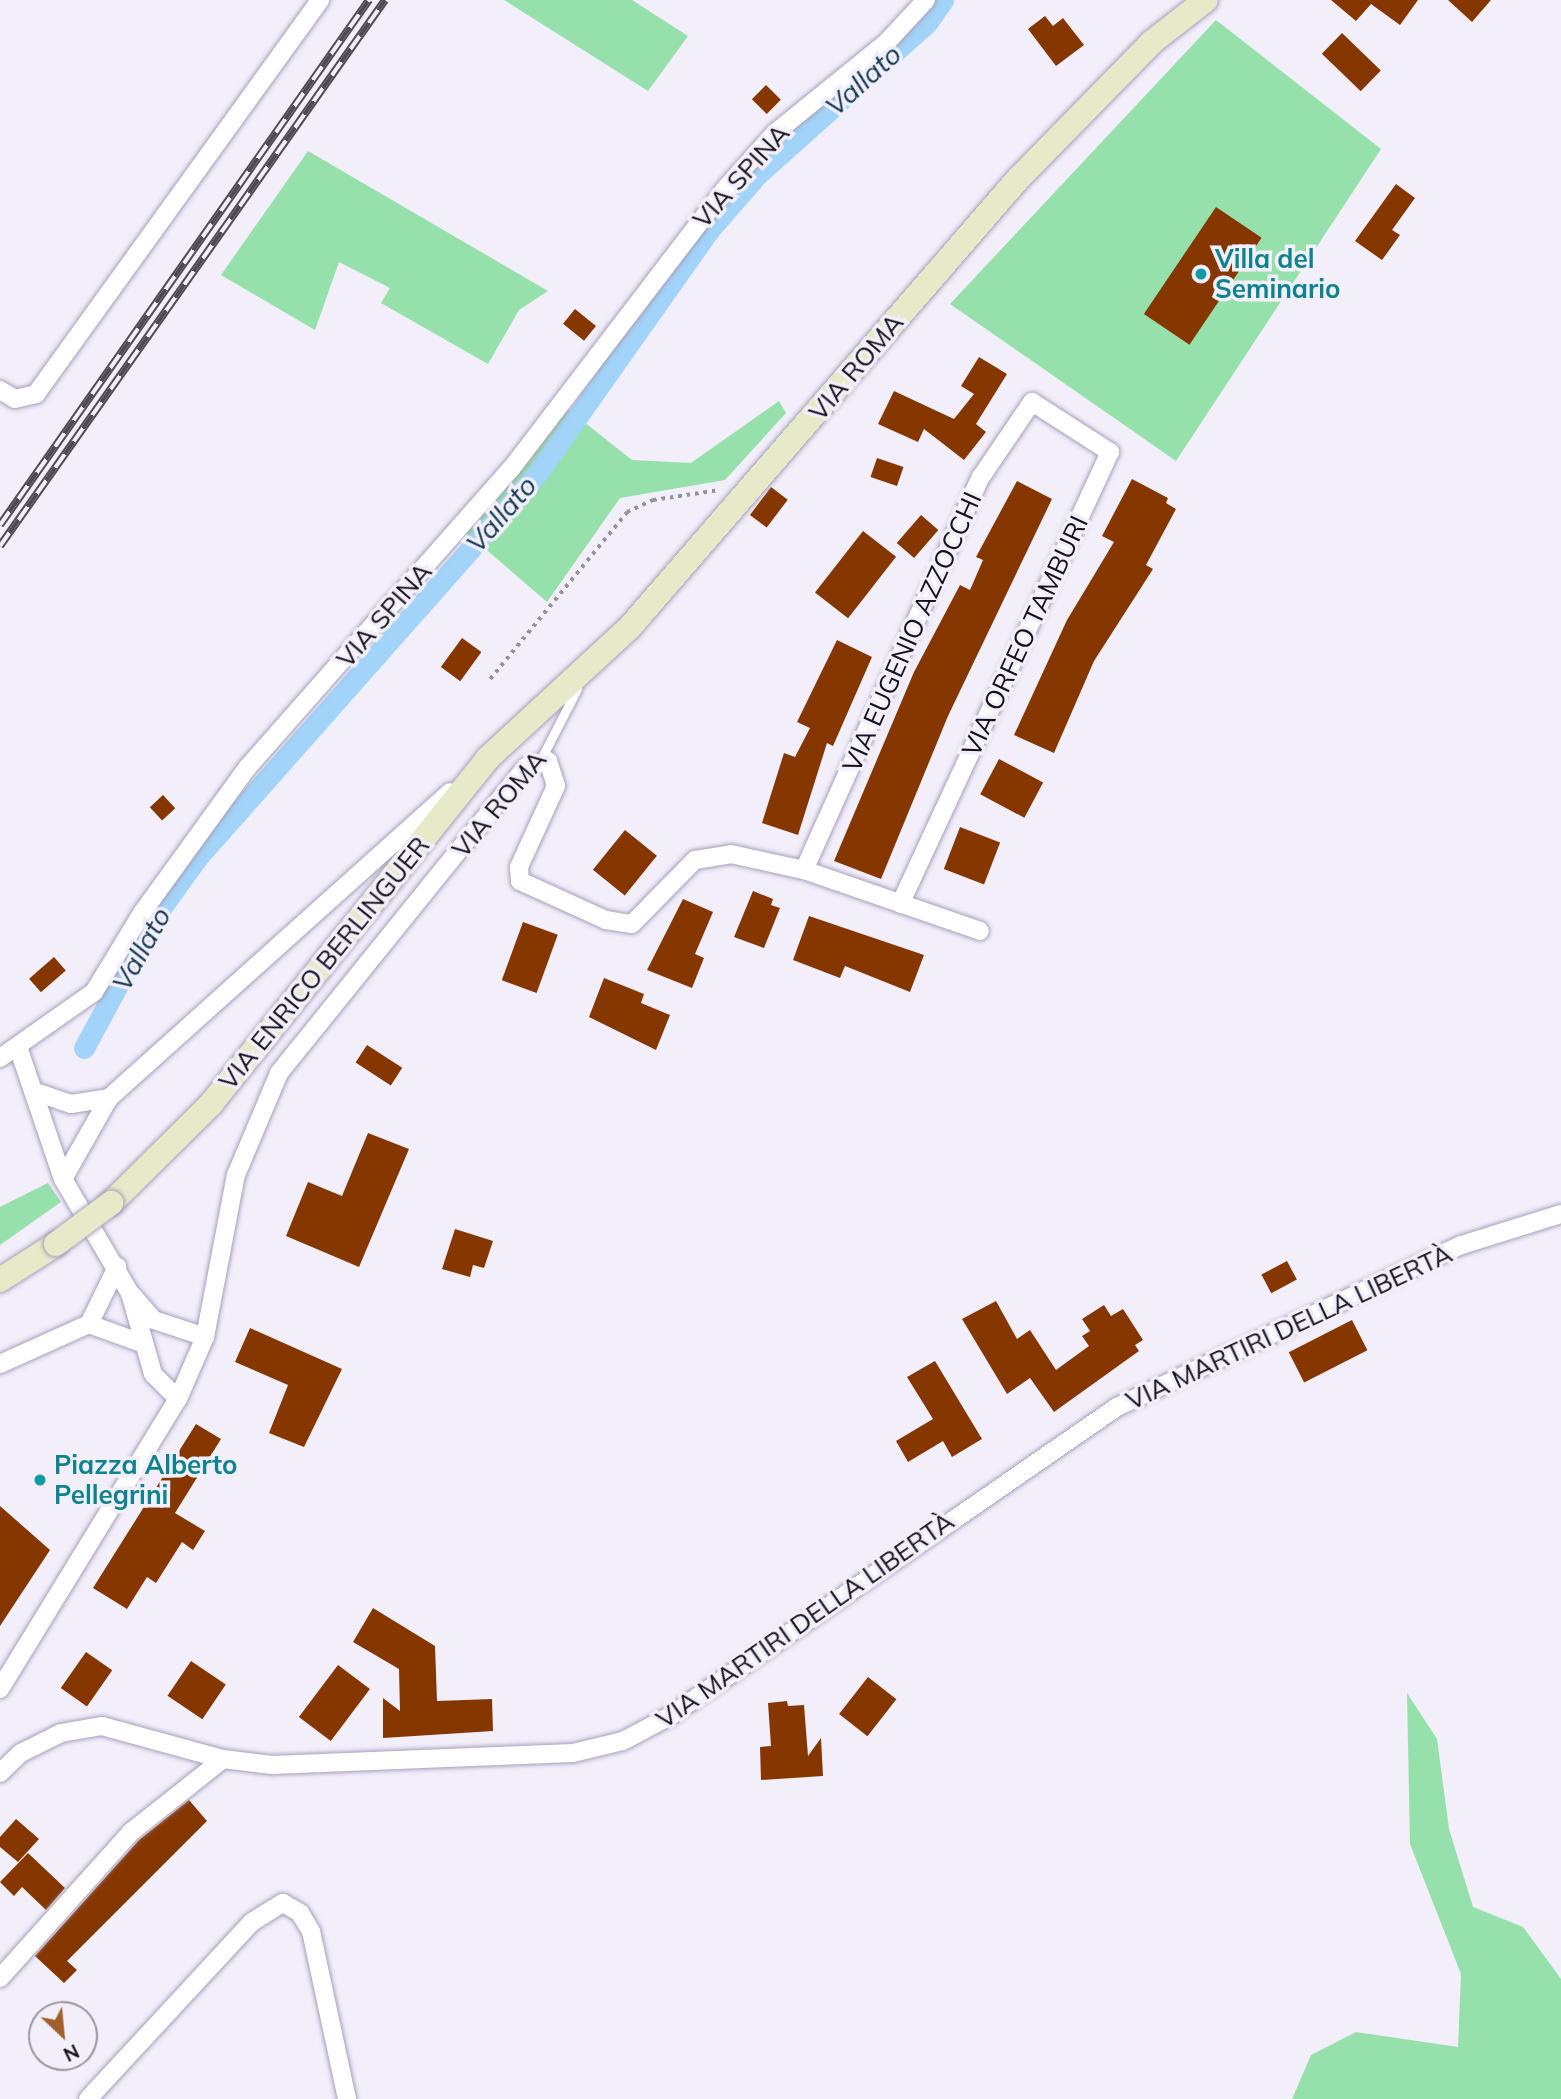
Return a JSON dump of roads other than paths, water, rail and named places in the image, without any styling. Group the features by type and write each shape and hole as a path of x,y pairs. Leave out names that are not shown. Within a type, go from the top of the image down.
{"main road":[{"name":"VIA ROMA","path":"630,626 744,498 1018,179 1152,42 1206,0"},
{"name":"VIA ENRICO BERLINGUER","path":"0,1280 56,1244 111,1203 211,1104 487,759 630,626"}],"street":[{"path":"0,390 15,399 36,394 320,0"},
{"name":"VIA SPINA","path":"0,1058 94,992 142,913 247,768 511,468 723,190 775,134 887,42 926,0"},
{"name":"VIA EUGENIO AZZOCCHI","path":"804,870 981,477 1032,402"},
{"name":"VIA ORFEO TAMBURI","path":"900,904 1110,452 1032,402"},
{"path":"64,1180 109,1098 487,759"},
{"path":"541,759 554,766 556,786 519,867 526,887 625,926 706,854 731,854 804,870 979,931"},
{"name":"VIA ROMA","path":"0,1689 178,1399 205,1337 236,1175 279,1073 526,767 541,759"},
{"path":"18,1047 64,1180 117,1266 130,1293 141,1343 153,1374 178,1399"},
{"path":"33,1091 71,1104 109,1098"},
{"name":"VIA MARTIRI DELLA LIBERTÀ","path":"0,1773 21,1753 61,1733 102,1726 223,1759 272,1765 573,1754 623,1741 670,1716 1117,1407 1462,1245 1561,1214"},
{"path":"0,1364 89,1324 117,1266"},
{"path":"130,1293 154,1320 205,1337"},
{"path":"89,1324 141,1343"},
{"path":"0,1978 131,1832 223,1759"},
{"path":"88,2099 252,1922 283,1903 300,1913 311,1931 347,2099"}],"lane":[{"name":"VIA ROMA","path":"541,759 574,694 630,626"}],"waterway":[{"name":"Vallato","path":"84,1048 154,918 197,858 537,474 709,230 757,175 927,23 943,0"}],"railway":[{"path":"0,525 369,0"},
{"path":"0,546 385,0"}],"place":[{"name":"Villa del Seminario","path":"1201,274"},
{"name":"Piazza Alberto Pellegrini","path":"40,1480"}]}
